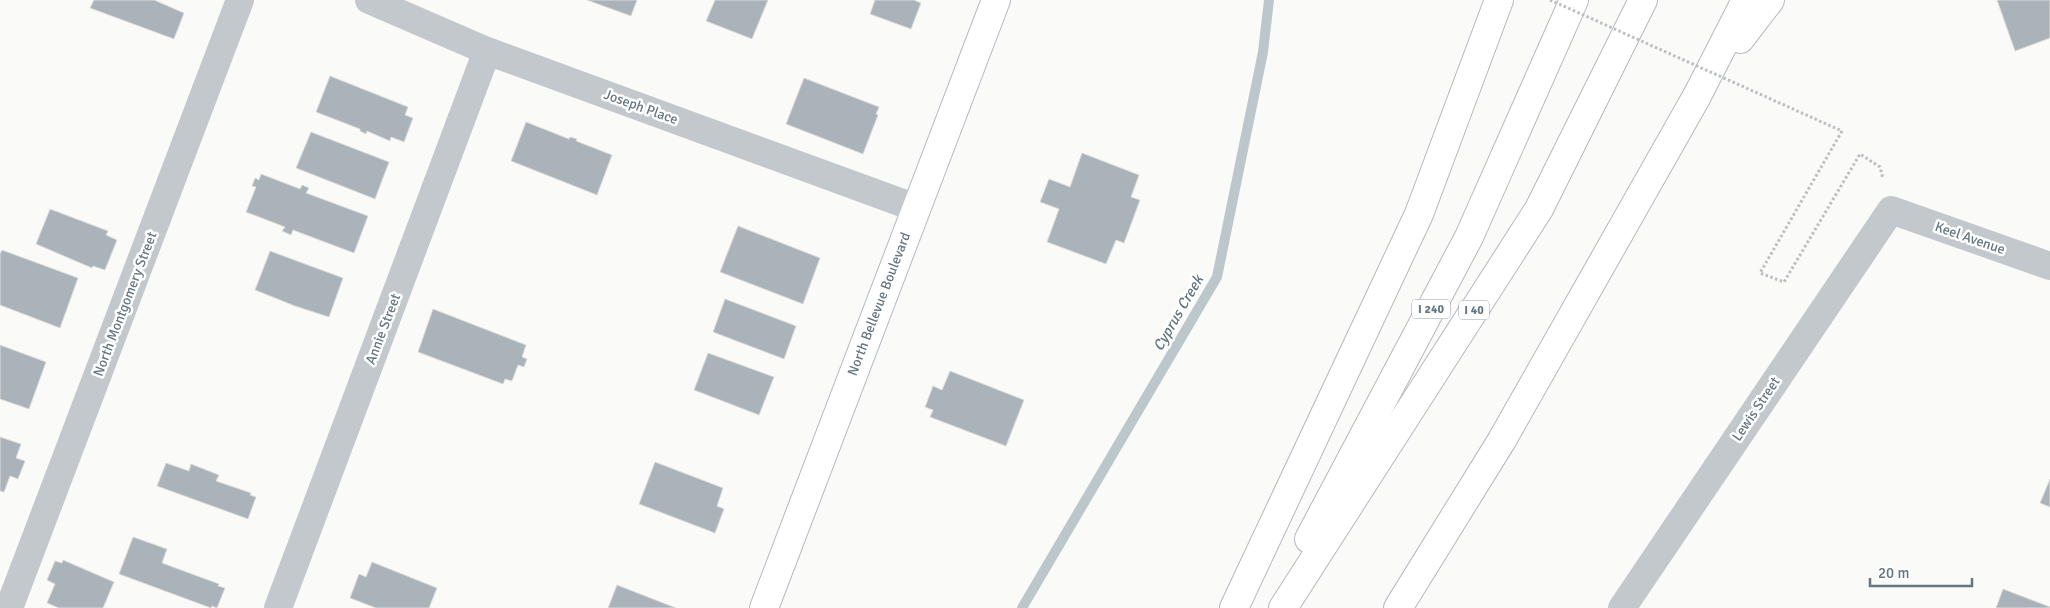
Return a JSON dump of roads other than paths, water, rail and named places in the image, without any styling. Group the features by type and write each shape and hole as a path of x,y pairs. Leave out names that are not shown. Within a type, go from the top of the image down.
{"main road":[{"name":"North Bellevue Boulevard","path":"764,608 996,0"},
{"path":"1234,608 1418,214 1499,0"},
{"name":"I 240","path":"1269,608 1306,543 1469,237 1574,0"},
{"name":"I 40","path":"1284,608 1539,209 1643,0"},
{"path":"1697,96 1770,0"},
{"path":"1398,608 1502,440 1697,96 1741,8"}],"street":[{"name":"North Montgomery Street","path":"9,608 240,0"},
{"name":"Joseph Place","path":"368,0 487,51 916,208"},
{"name":"Annie Street","path":"278,608 487,51"},
{"name":"Keel Avenue","path":"1891,210 2050,266"},
{"name":"Lewis Street","path":"1622,608 1891,210"}],"waterway":[{"name":"Cyprus Creek","path":"1022,608 1217,277 1263,52 1269,0"}]}
